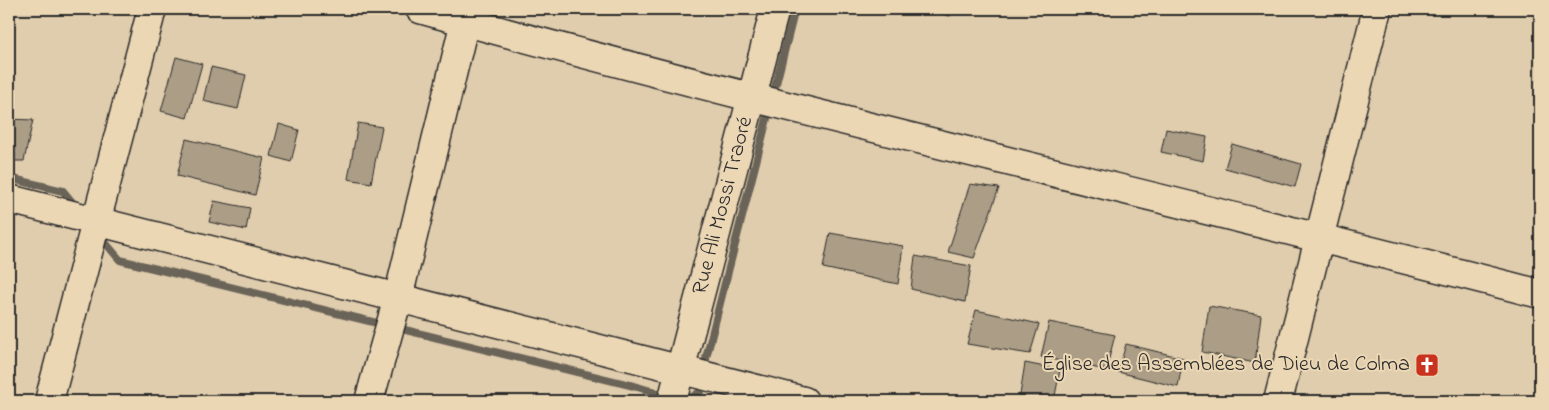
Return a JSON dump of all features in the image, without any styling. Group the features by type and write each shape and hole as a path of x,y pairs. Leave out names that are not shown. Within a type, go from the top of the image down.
{"street":[{"path":"49,401 152,9"},
{"path":"420,9 752,98 1321,237 1540,294"},
{"name":"Rue Ali Mossi Traoré","path":"672,401 776,9"},
{"path":"1278,401 1321,237 1377,9"},
{"path":"369,401 398,298 465,21"},
{"path":"9,199 804,401"}],"building":[{"path":"921,9 952,9 950,16"},
{"path":"176,57 202,64 187,118 161,111"},
{"path":"211,67 246,75 238,109 203,101"},
{"path":"9,119 33,120 24,161 9,161"},
{"path":"358,123 382,127 371,183 348,179"},
{"path":"279,124 299,130 291,162 271,156"},
{"path":"1166,129 1207,137 1203,161 1161,152"},
{"path":"186,139 264,158 255,195 177,176"},
{"path":"1232,144 1301,164 1295,187 1225,168"},
{"path":"970,184 999,188 974,258 948,252"},
{"path":"214,201 250,208 246,230 209,222"},
{"path":"830,233 903,246 898,284 823,268"},
{"path":"915,256 971,266 965,302 911,289"},
{"path":"1209,306 1261,315 1255,363 1202,352"},
{"path":"976,310 1039,324 1030,354 967,344"},
{"path":"1049,322 1115,335 1106,370 1041,357"},
{"path":"1126,344 1183,358 1178,387 1118,372"},
{"path":"1025,363 1060,370 1054,401 1019,401"}],"waterway":[{"path":"686,401 700,392 707,354 795,9"},
{"path":"9,178 63,191 77,208"},
{"path":"98,234 120,260 634,386 668,396"}],"place":[{"name":"Église des Assemblées de Dieu de Colma","path":"1427,365"}]}
